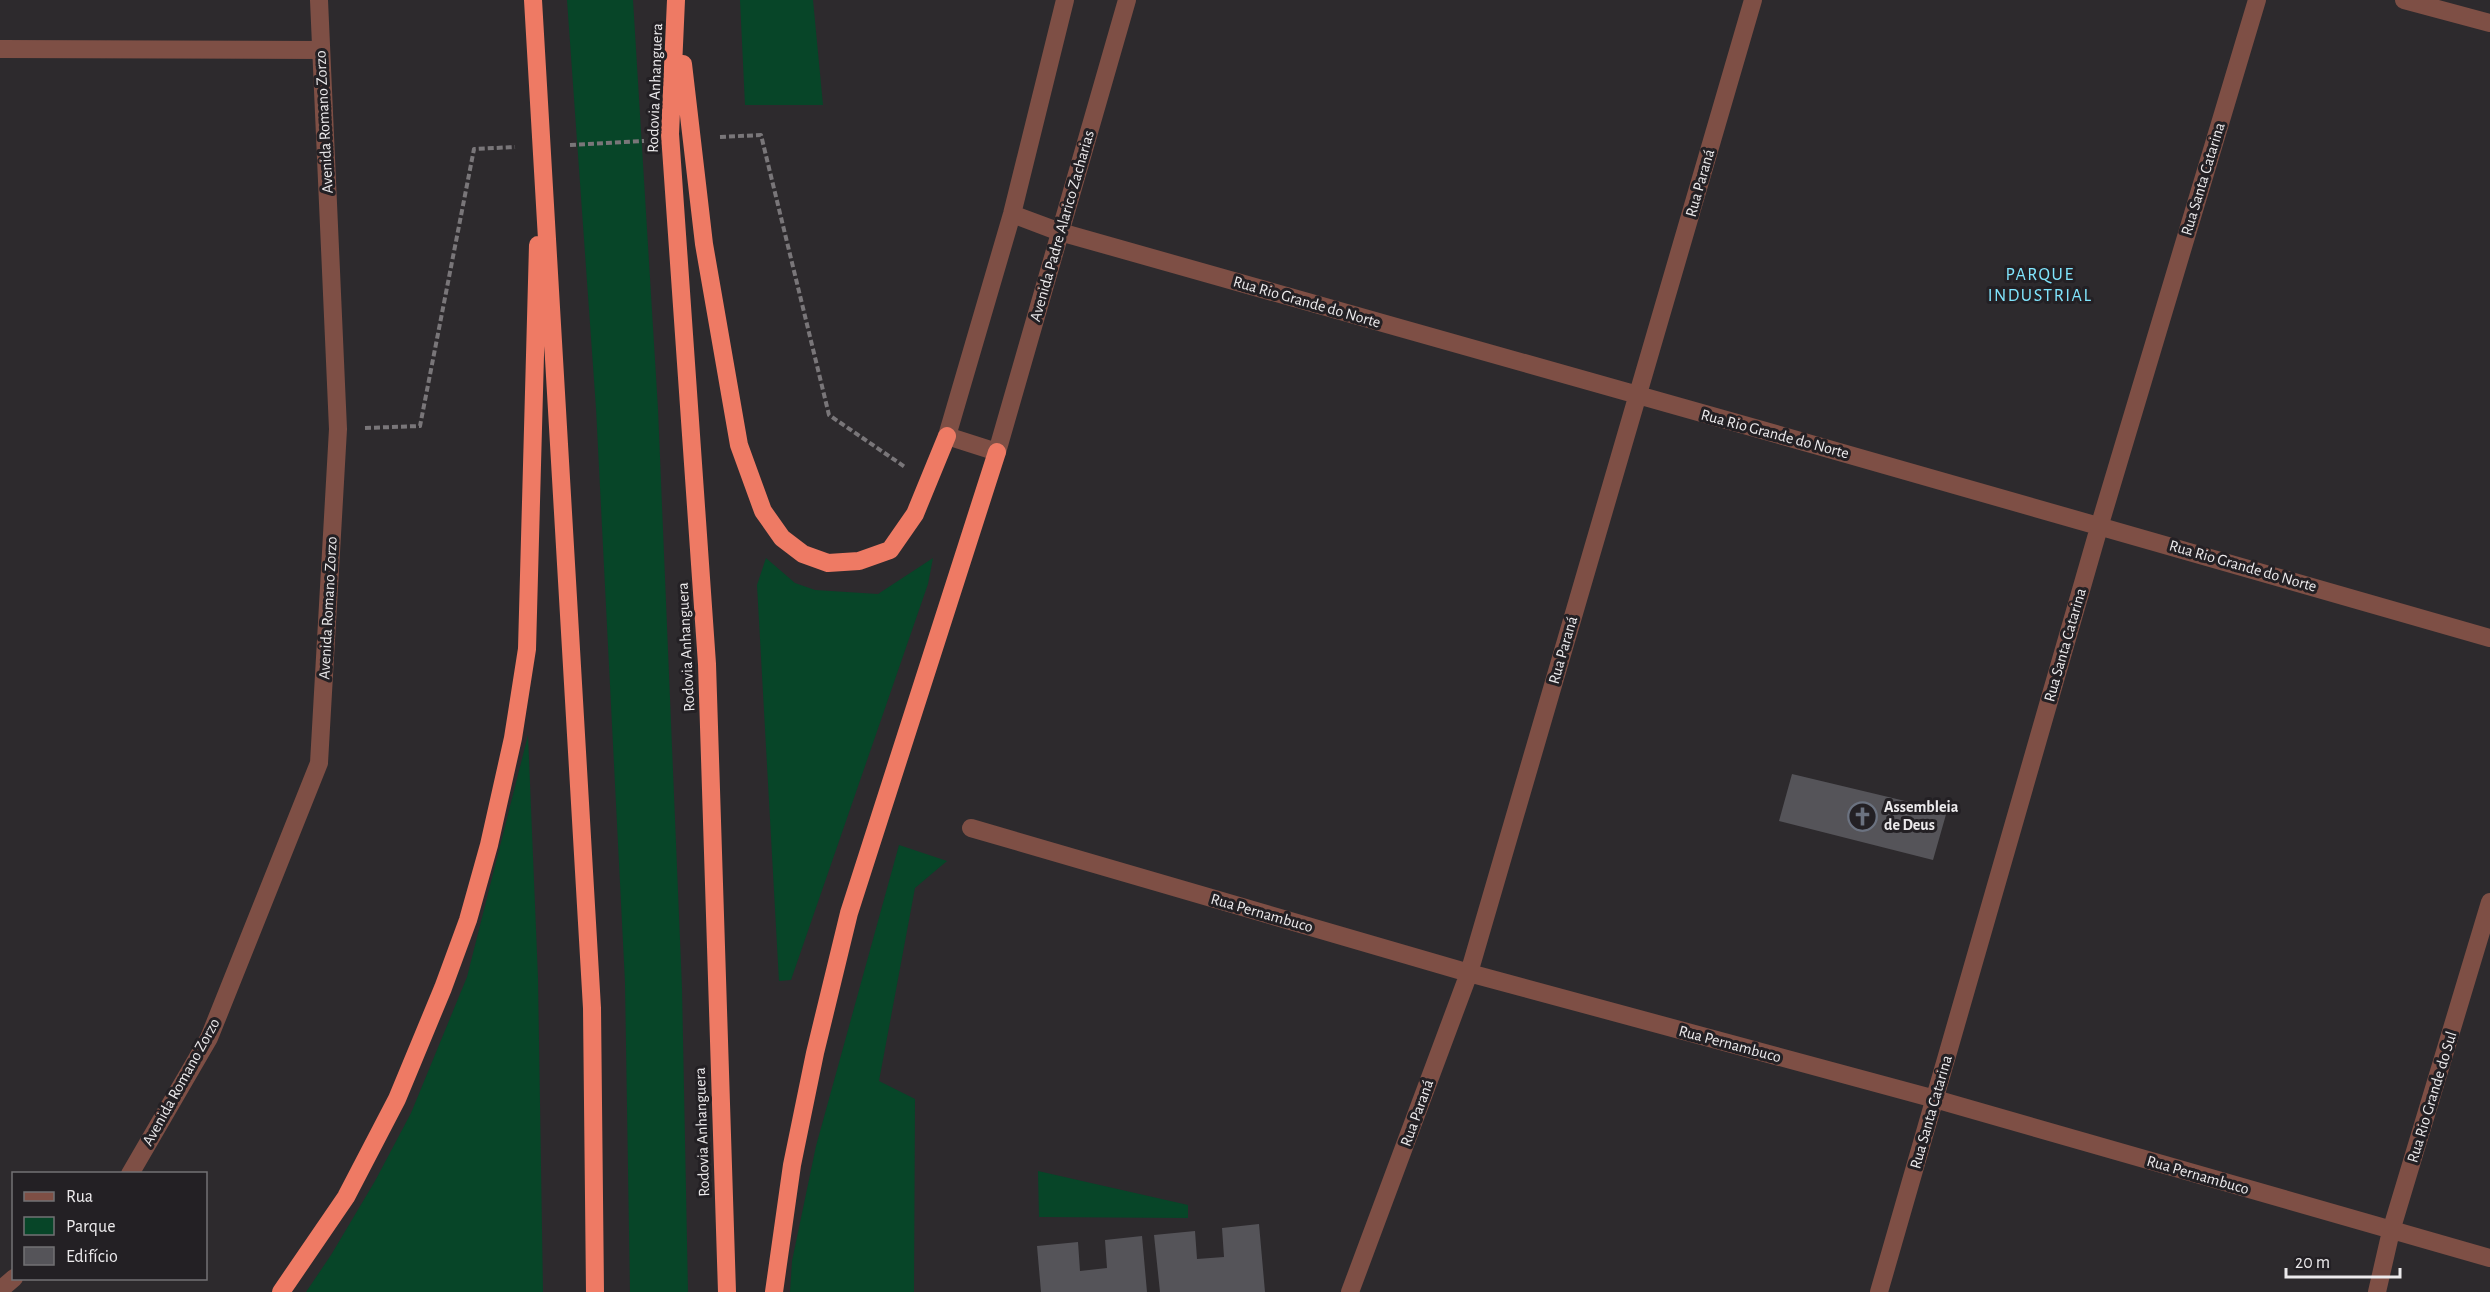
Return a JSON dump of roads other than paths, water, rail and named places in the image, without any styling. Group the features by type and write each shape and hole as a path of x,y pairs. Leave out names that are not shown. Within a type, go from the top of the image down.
{"highway":[{"path":"533,0 592,1008 595,1292"},
{"path":"676,6 704,244 724,363 739,445 763,511 782,538 803,554 828,563 859,561 890,550 915,514 947,436"},
{"name":"Rodovia Anhanguera","path":"676,6 670,134 707,664 727,1292"},
{"path":"281,1292 346,1197 397,1099 443,988 468,920 489,845 513,738 527,649 542,126"},
{"path":"774,1292 792,1166 815,1053 849,912 997,452"}],"street":[{"name":"Avenida Romano Zorzo","path":"131,1172 208,1038 319,763 338,429 319,0"},
{"path":"997,452 947,436 1012,214 1065,0"},
{"name":"Avenida Padre Alarico Zacharias","path":"997,452 1127,0"},
{"name":"Rua Paraná","path":"1350,1292 1468,973 1753,0"},
{"name":"Rua Santa Catarina","path":"1879,1292 2100,524 2257,0"},
{"path":"2404,0 2490,23"},
{"path":"0,50 321,50"},
{"name":"Rua Rio Grande do Norte","path":"1012,214 1060,232 2100,524 2490,638"},
{"name":"Rua Pernambuco","path":"972,828 1468,973 1935,1099 2490,1258"},
{"name":"Rua Rio Grande do Sul","path":"2377,1292 2391,1231 2490,902"},
{"path":"0,1290 12,1280"}],"place":[{"name":"Assembleia de Deus","path":"1863,816"}],"district":[{"name":"PARQUE INDUSTRIAL","path":"2040,285"}]}
